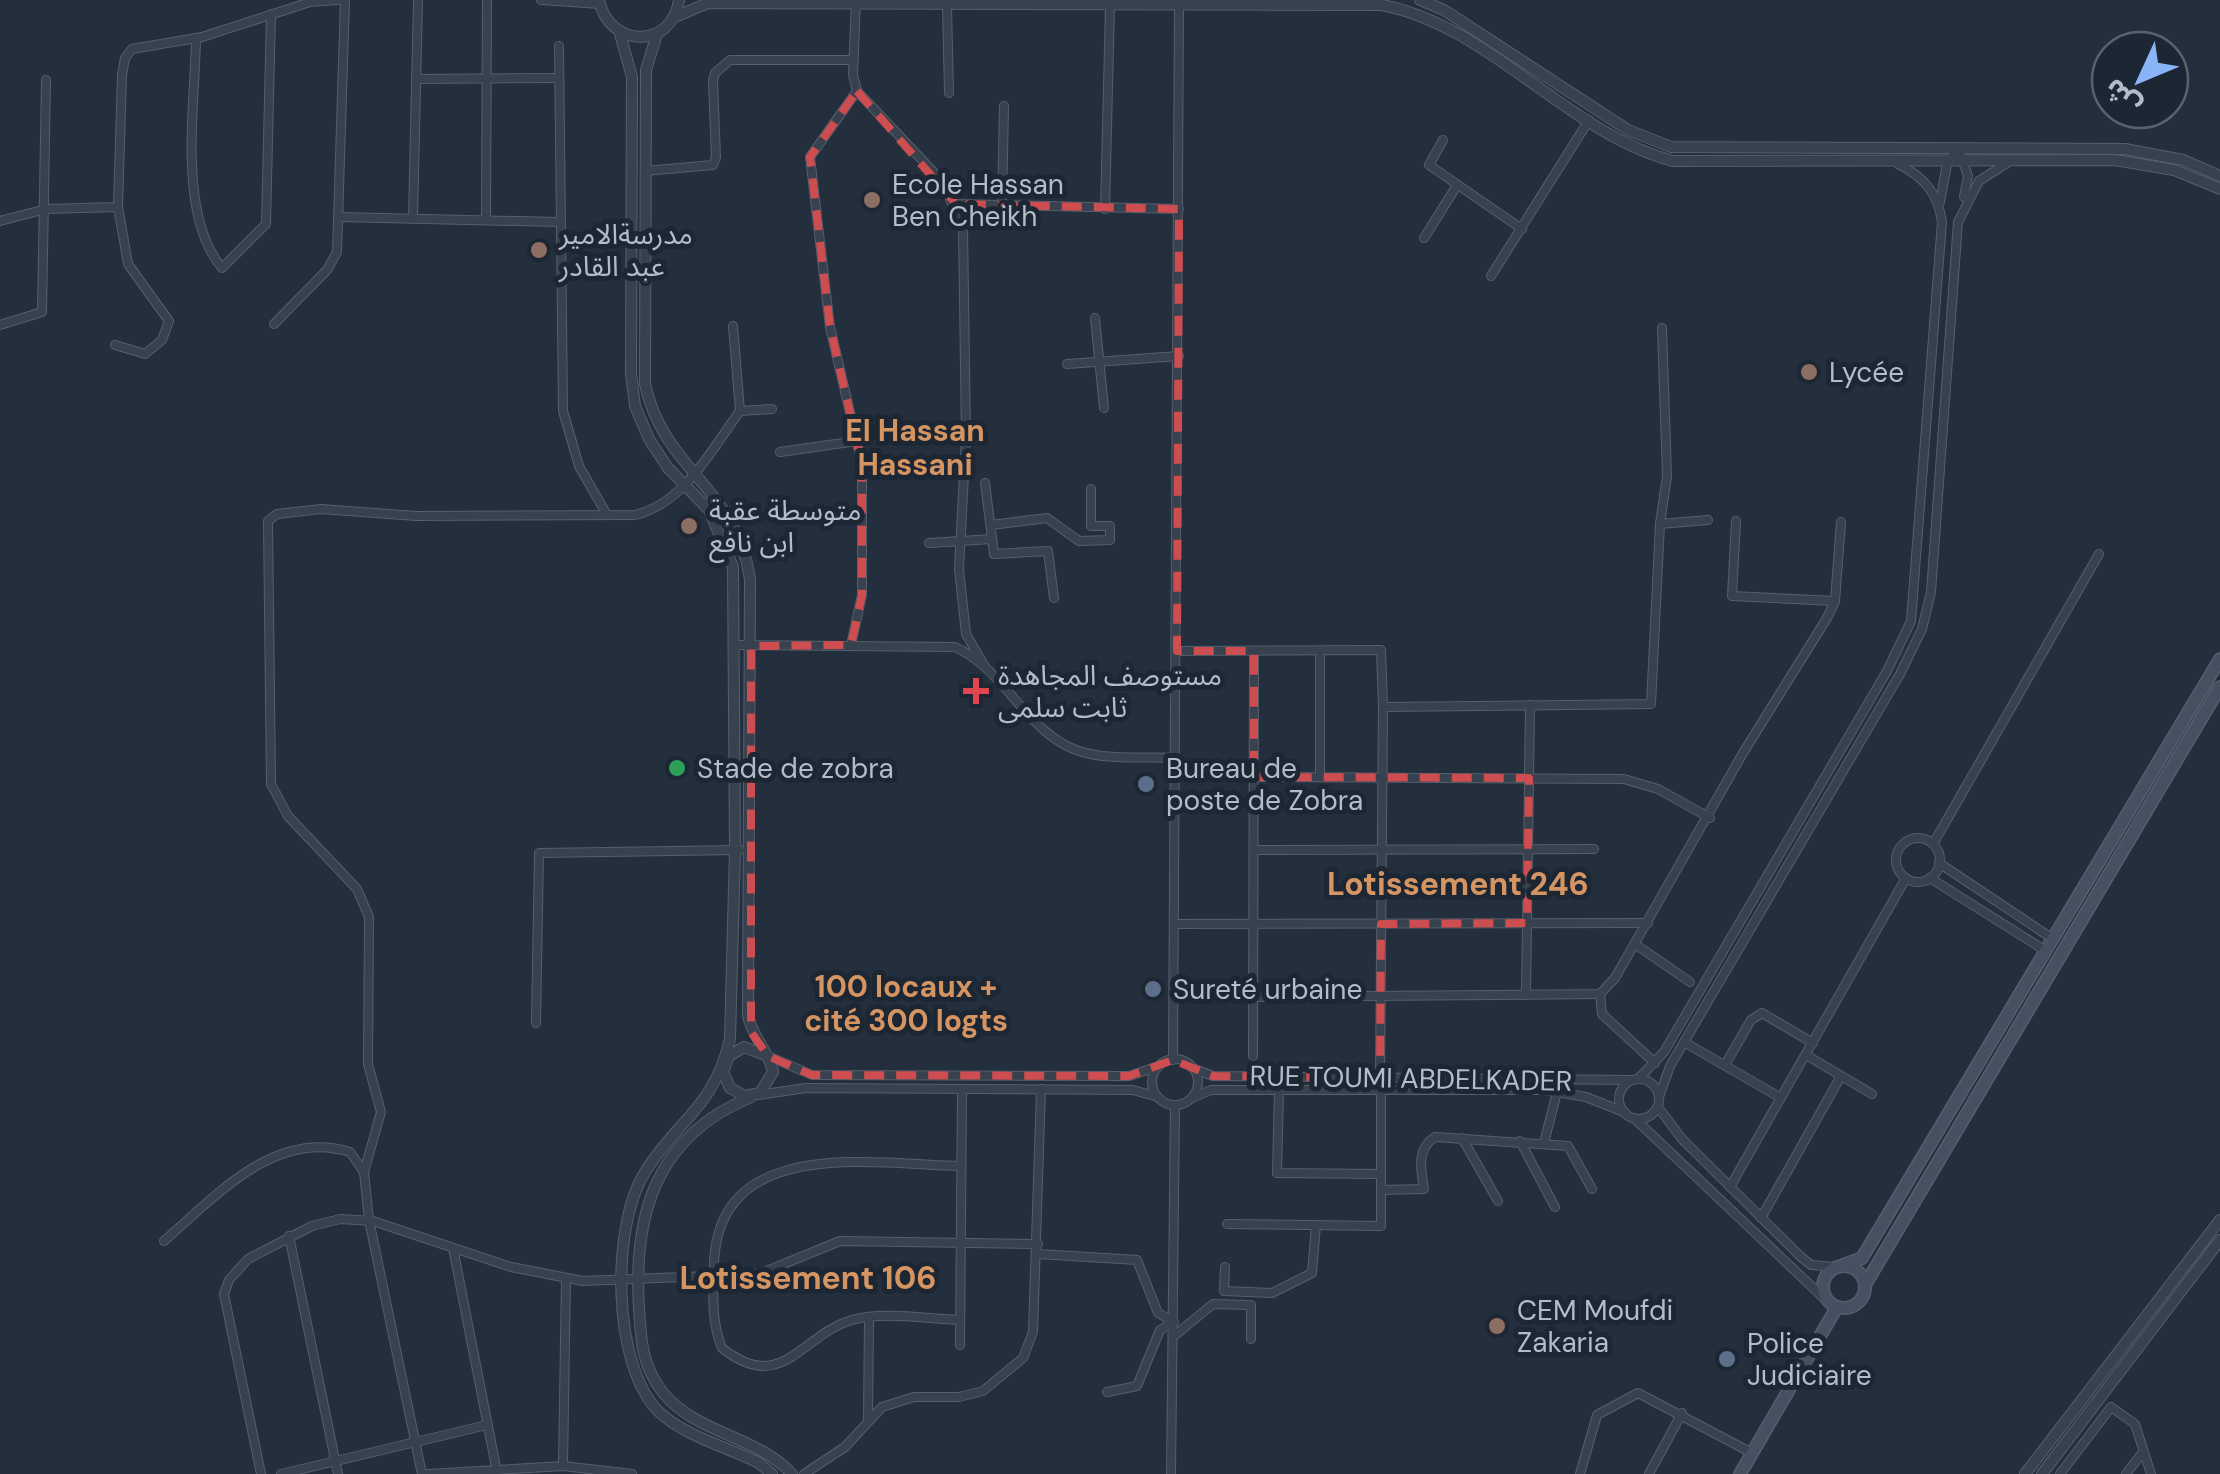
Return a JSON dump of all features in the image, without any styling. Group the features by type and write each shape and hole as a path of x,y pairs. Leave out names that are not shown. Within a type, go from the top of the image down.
{"main road":[{"path":"1832,1304 1822,1284 1839,1266 1862,1258 2220,659"},
{"path":"1832,1304 1856,1304 2220,687"},
{"path":"1839,1266 1859,1272 1865,1285"},
{"path":"1740,1474 1832,1304"}],"street":[{"path":"115,345 145,354 162,340 169,321 128,264 118,207 125,58 142,45 196,38 270,14 341,0 339,217 334,261 274,324"},
{"path":"413,219 418,0"},
{"path":"486,220 487,0"},
{"path":"541,0 600,2 609,25 620,34 633,38 657,34"},
{"path":"674,17 679,0"},
{"path":"1420,0 1444,10 1650,142 1693,148 1958,147 2151,152 2220,176"},
{"path":"856,2 853,60 857,91 942,181 956,204 965,248 966,361 958,542 965,627 985,666"},
{"path":"792,1474 762,1450 687,1414 667,1397 645,1363 638,1280 641,1221 654,1183 703,1125 753,1096 772,1080 768,1056 751,1032 748,1016 750,579 740,534 719,499 659,428 645,384 646,70 657,34 674,17 708,3 1382,5 1409,10 1652,156 1690,164 2149,164 2220,189"},
{"path":"947,5 949,93"},
{"path":"1105,209 1110,6"},
{"path":"1173,1060 1180,6"},
{"path":"196,38 195,210 206,250 222,268 266,224 270,14"},
{"path":"620,34 632,77 632,391 649,439 709,510 728,548 735,588 736,645 733,1018 724,1063 702,1106 644,1173 628,1218 626,1344 638,1385 650,1401 683,1428 760,1463 772,1474"},
{"path":"558,46 564,411 579,466 608,515"},
{"path":"645,171 713,164 713,81 715,72 730,60 853,60"},
{"path":"416,79 558,78"},
{"path":"0,325 42,312 46,80"},
{"path":"851,646 864,564 864,490 857,441 830,327 810,157 857,91"},
{"path":"1002,206 1004,106"},
{"path":"1490,276 1589,120"},
{"path":"1442,140 1428,165 1522,228"},
{"path":"1634,1119 1648,1117 1658,1107 1684,1042 1922,630 1930,592 1963,207 1965,164 1958,147"},
{"path":"1832,1304 1624,1112 1620,1092 1655,1063 1888,671 1912,621 1940,204 1946,164 1958,147"},
{"path":"1963,207 1979,181 2007,163"},
{"path":"1898,164 1922,178 1940,204"},
{"path":"1424,238 1456,186"},
{"path":"956,204 1179,209"},
{"path":"0,220 46,209 118,207"},
{"path":"339,217 560,222"},
{"path":"1095,318 1104,408"},
{"path":"632,1474 563,1466 425,1474 414,1444 369,1220 364,1172 381,1112 368,1064 369,917 358,889 288,816 272,784 268,521 277,514 321,508 416,516 608,515 650,511 685,486 740,411 733,326"},
{"path":"1384,707 1651,704 1660,524 1668,476 1662,328"},
{"path":"1067,364 1179,356"},
{"path":"740,411 772,409"},
{"path":"780,452 857,441"},
{"path":"985,483 994,554 1048,551 1054,598"},
{"path":"990,525 1047,518 1079,540 1110,540 1110,526 1091,526 1091,490"},
{"path":"1660,524 1708,520"},
{"path":"1736,521 1732,596 1835,600"},
{"path":"1655,1063 1630,1035 1602,1014 1600,994 1648,923 1835,600 1841,522"},
{"path":"929,544 992,539"},
{"path":"2053,939 1939,864 1932,844 2099,554"},
{"path":"942,645 956,639 965,627"},
{"path":"736,645 942,645 966,652 985,666 1066,746 1091,754 1176,758"},
{"path":"1177,651 1381,650 1384,707 1380,1078"},
{"path":"1253,1056 1254,651"},
{"path":"1320,651 1320,777"},
{"path":"1526,995 1530,705"},
{"path":"1254,777 1641,782 1710,818"},
{"path":"1932,844 1912,839 1900,847 1896,860 1906,878 1918,882 1930,878 1939,864"},
{"path":"536,1023 539,853 749,849"},
{"path":"1254,850 1594,850"},
{"path":"1730,1187 1906,878"},
{"path":"1930,878 2046,951"},
{"path":"1175,924 1648,923"},
{"path":"1635,944 1690,982"},
{"path":"1212,990 1380,996 1600,994"},
{"path":"1725,1066 1751,1020 1762,1012 1813,1044"},
{"path":"1684,1042 1781,1098"},
{"path":"744,1047 812,1075 1129,1076 1173,1060 1192,1068 1198,1082 1192,1098 1176,1105 1133,1090 806,1088 753,1096 730,1088 724,1063 744,1047"},
{"path":"1806,1055 1872,1094"},
{"path":"1158,1098 1152,1080 1160,1066"},
{"name":"RUE TOUMI ABDELKADER","path":"1192,1068 1213,1076 1635,1080"},
{"path":"1761,1218 1841,1076"},
{"path":"1635,1080 1652,1083 1659,1097"},
{"path":"960,1345 962,1089"},
{"path":"804,1474 845,1447 894,1402 972,1396 1002,1378 1023,1358 1033,1332 1041,1089"},
{"name":"RUE TOUMI ABDELKADER","path":"1192,1098 1212,1090 1557,1092 1624,1112"},
{"path":"1279,1090 1277,1173 1381,1174"},
{"path":"1227,1224 1380,1226 1381,1090"},
{"path":"1544,1143 1557,1092"},
{"path":"1172,1474 1176,1105"},
{"path":"1658,1107 1682,1140 1812,1265 1839,1266"},
{"path":"1381,1190 1424,1189 1419,1163 1434,1136 1568,1146 1592,1188"},
{"path":"1462,1138 1498,1201"},
{"path":"1520,1142 1555,1207"},
{"path":"164,1241 266,1158 338,1148 350,1152 364,1172"},
{"path":"960,1166 808,1165 774,1173 742,1193 721,1218 715,1240 714,1276 716,1332 722,1348 758,1364 786,1364 842,1324 869,1317 960,1320"},
{"path":"261,1474 224,1294 230,1280 248,1260 289,1236 340,1219 369,1220 566,1278 624,1281 758,1274 840,1241 960,1241 1137,1260 1158,1313 1174,1322"},
{"path":"2025,1474 2220,1220"},
{"path":"1225,1266 1224,1291 1272,1293 1312,1273 1316,1225"},
{"path":"289,1236 338,1474"},
{"path":"2042,1474 2220,1240"},
{"path":"454,1248 496,1467"},
{"path":"563,1466 566,1278"},
{"path":"1174,1336 1214,1304 1250,1305 1251,1339"},
{"path":"868,1422 869,1317"},
{"path":"1107,1392 1137,1386 1160,1330 1174,1322"},
{"path":"1580,1474 1597,1415 1638,1393 1752,1453"},
{"path":"2060,1474 2111,1407 2134,1424 2150,1474"},
{"path":"1648,1474 1682,1413"},
{"path":"281,1474 487,1424"},
{"path":"2126,1474 2143,1452"}],"highlighted area":[{"path":"857,91 956,204 1179,209 1177,651 1254,651 1254,777 1529,778 1527,923 1381,924 1380,1078 1213,1076 1173,1060 1129,1076 812,1075 768,1056 751,1032 751,646 851,645 862,595 862,464 830,327 810,157"}],"place":[{"name":"Ecole Hassan Ben Cheikh","path":"872,200"},
{"name":"مدرسةالامير عبد القادر","path":"539,250"},
{"name":"Lycée","path":"1809,372"},
{"name":"متوسطة عقبة ابن نافع","path":"689,526"},
{"name":"مستوصف المجاهدة ثابت سلمى","path":"976,691"},
{"name":"Stade de zobra","path":"677,768"},
{"name":"Bureau de poste de Zobra","path":"1146,784"},
{"name":"Sureté urbaine","path":"1153,989"},
{"name":"CEM Moufdi Zakaria","path":"1497,1326"},
{"name":"Police Judiciaire","path":"1727,1359"}],"district":[{"name":"El Hassan Hassani","path":"915,448"},
{"name":"Lotissement 246","path":"1458,884"},
{"name":"100 locaux + cité 300 logts","path":"906,1004"},
{"name":"Lotissement 106","path":"808,1278"}]}
